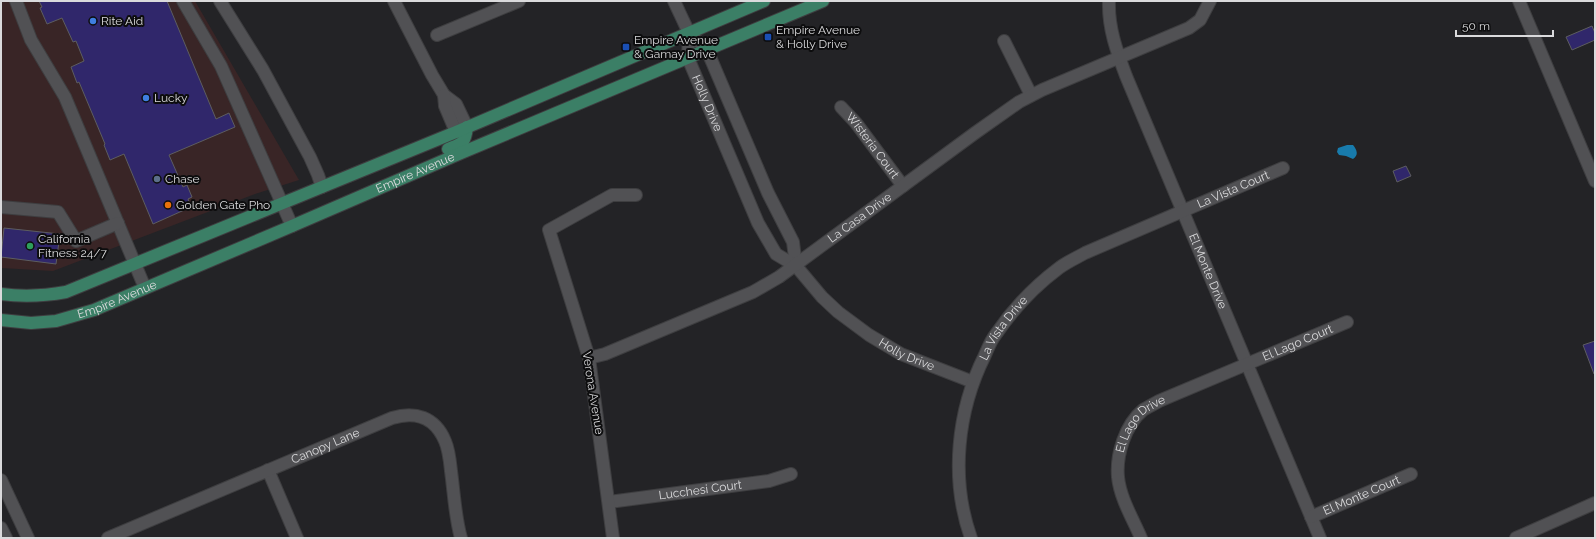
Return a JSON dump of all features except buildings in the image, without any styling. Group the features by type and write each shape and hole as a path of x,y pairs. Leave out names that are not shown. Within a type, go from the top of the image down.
{"main road":[{"name":"Empire Avenue","path":"1,294 43,296 66,292 135,265 764,1"},
{"name":"Empire Avenue","path":"1,320 31,323 56,321 94,310 397,180 823,1"},
{"path":"397,180 420,162 463,143 466,138 461,129"}],"street":[{"path":"16,1 31,40 65,97 145,288"},
{"path":"183,1 221,66 292,226"},
{"path":"220,1 267,76 310,157 322,187"},
{"path":"394,1 432,75 444,95 456,104 461,129"},
{"path":"437,35 504,4 519,1"},
{"path":"674,1 689,33"},
{"name":"El Monte Drive","path":"1109,1 1109,17 1113,37 1120,58 1320,538"},
{"name":"La Casa Drive","path":"589,358 606,354 753,292 796,266 982,129 1031,95 1189,28 1200,20 1210,1"},
{"path":"1519,1 1595,181"},
{"name":"Holly Drive","path":"689,33 707,50 768,193 793,242 796,266"},
{"name":"Holly Drive","path":"689,33 688,58 758,223 776,254 796,266 822,297 838,312 869,335 901,354 973,382"},
{"path":"1004,41 1023,82 1031,95"},
{"name":"Wisteria Court","path":"841,107 856,123 904,186"},
{"name":"La Vista Court","path":"1184,211 1283,168"},
{"name":"Verona Avenue","path":"613,538 589,358 549,230 612,195 636,195"},
{"path":"1,207 58,212 76,241 118,223"},
{"name":"La Vista Drive","path":"971,538 960,482 959,450 961,425 979,366 999,329 1029,294 1060,267 1085,253 1184,211"},
{"name":"El Lago Court","path":"1248,363 1346,322"},
{"name":"El Lago Drive","path":"1141,538 1123,496 1118,478 1118,460 1122,442 1130,426 1142,411 1159,401 1248,363"},
{"name":"Canopy Lane","path":"108,538 128,534 268,470 392,418 408,414 421,417 430,422 445,440 449,457 461,538"},
{"path":"268,470 297,538"},
{"name":"Lucchesi Court","path":"609,502 769,481 791,474"},
{"name":"El Monte Court","path":"1311,517 1411,474"},
{"path":"1,480 28,538"},
{"path":"1516,538 1595,503"},
{"path":"1,528 6,538"}],"shaded area":[{"path":"1,1 195,1 299,180 255,194 53,271 1,268"}],"water":[{"path":"1353,145 1356,151 1357,154 1353,159 1339,155 1337,152 1338,148"}],"place":[{"name":"Rite Aid","path":"93,21"},
{"name":"Empire Avenue & Holly Drive","path":"768,37"},
{"name":"Empire Avenue & Gamay Drive","path":"626,47"},
{"name":"Lucky","path":"146,98"},
{"name":"Chase","path":"157,179"},
{"name":"Golden Gate Pho","path":"168,205"},
{"name":"California Fitness 24/7","path":"30,246"}]}
